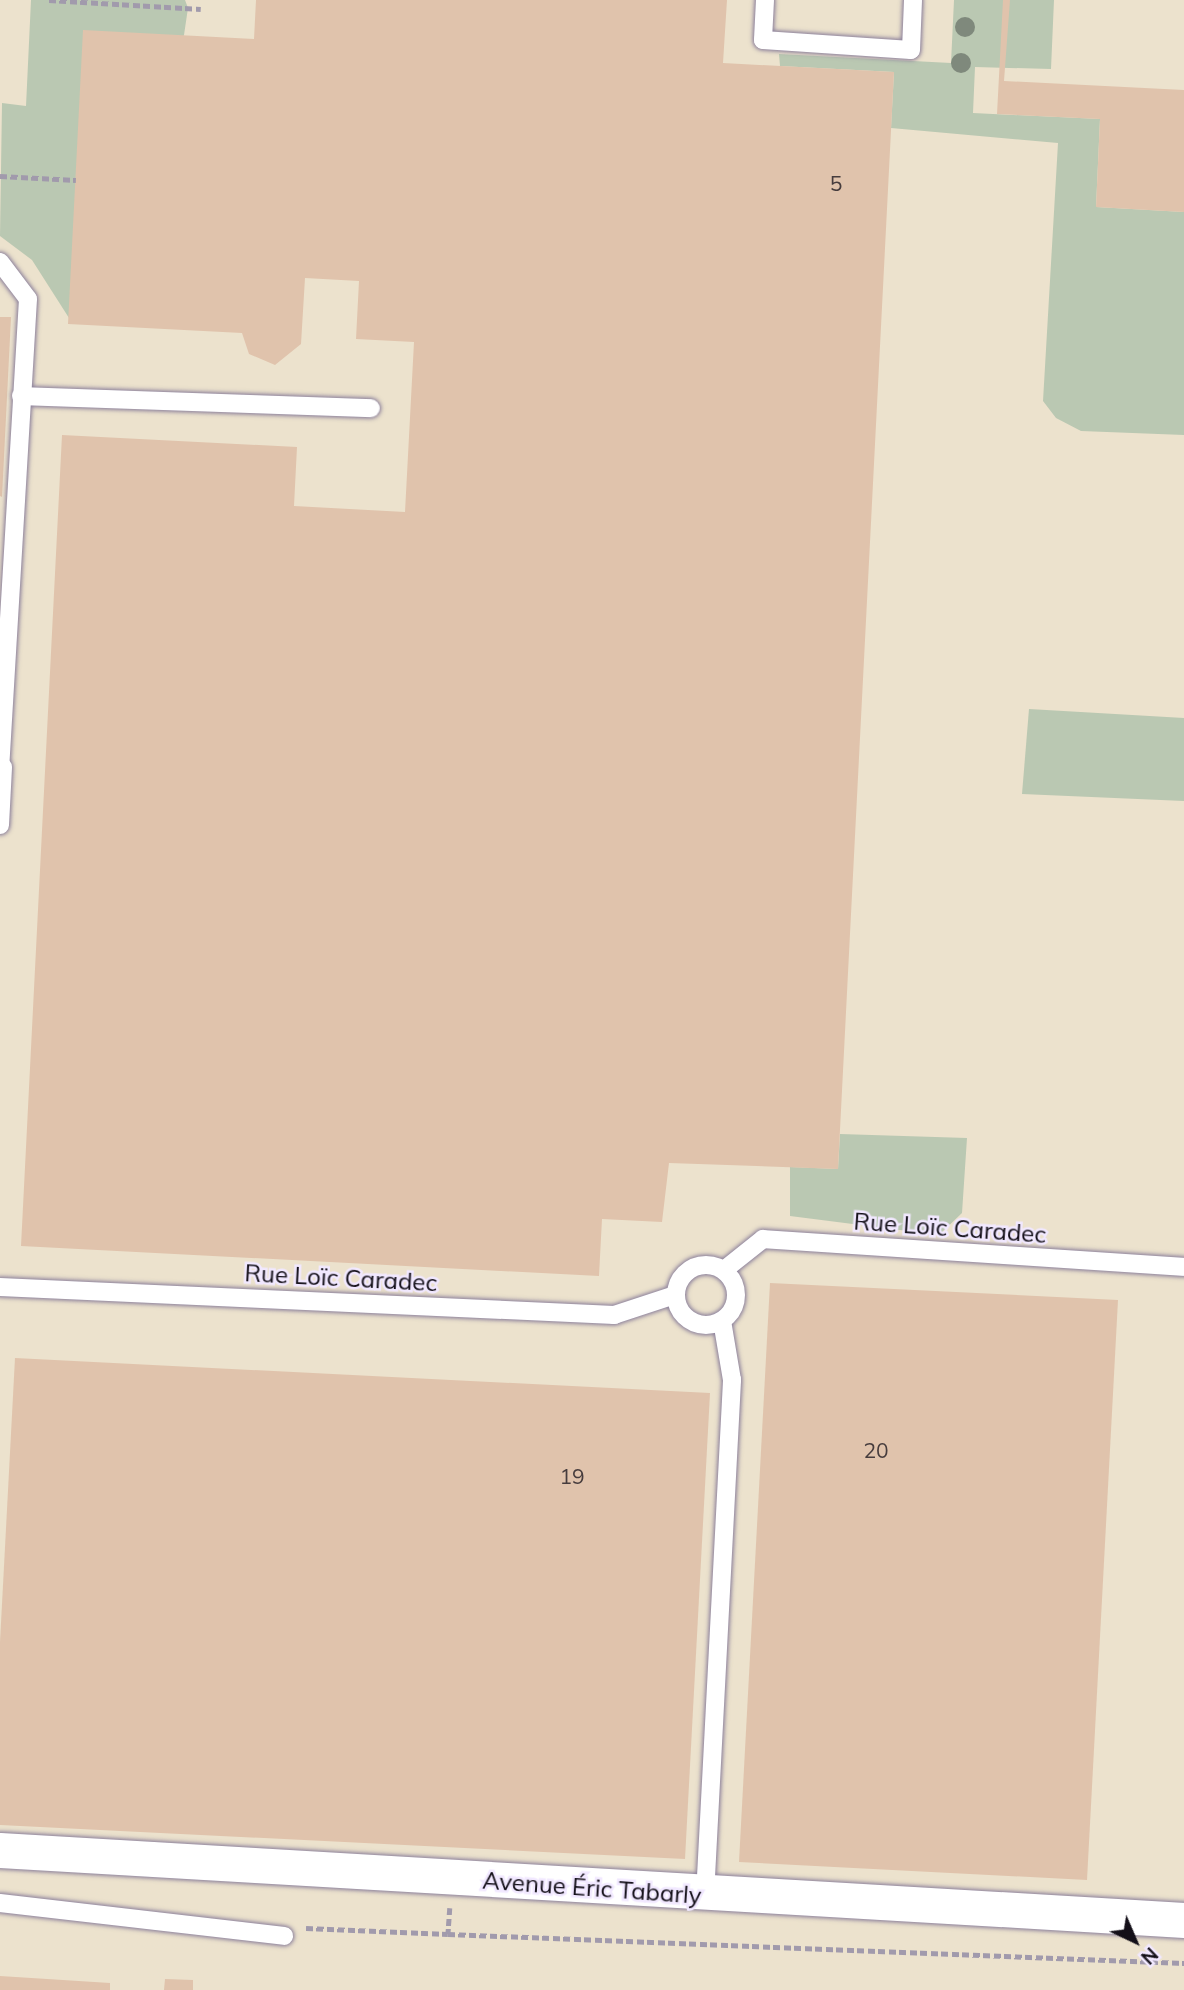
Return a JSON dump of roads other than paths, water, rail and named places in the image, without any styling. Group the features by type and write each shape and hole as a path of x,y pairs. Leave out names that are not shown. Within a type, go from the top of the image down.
{"street":[{"name":"Avenue Éric Tabarly","path":"0,1850 705,1896 1184,1920"}],"lane":[{"path":"765,0 763,40 911,50 913,0"},
{"path":"0,262 28,299 0,824"},
{"path":"21,396 371,408"},
{"name":"Rue Loïc Caradec","path":"724,1270 763,1239 1184,1267"},
{"path":"705,1896 732,1380 722,1321 736,1296 724,1270 696,1266 681,1277 676,1295 687,1319 704,1325 722,1321"},
{"name":"Rue Loïc Caradec","path":"0,1287 614,1315 676,1295"},
{"path":"0,1903 284,1936"}]}
